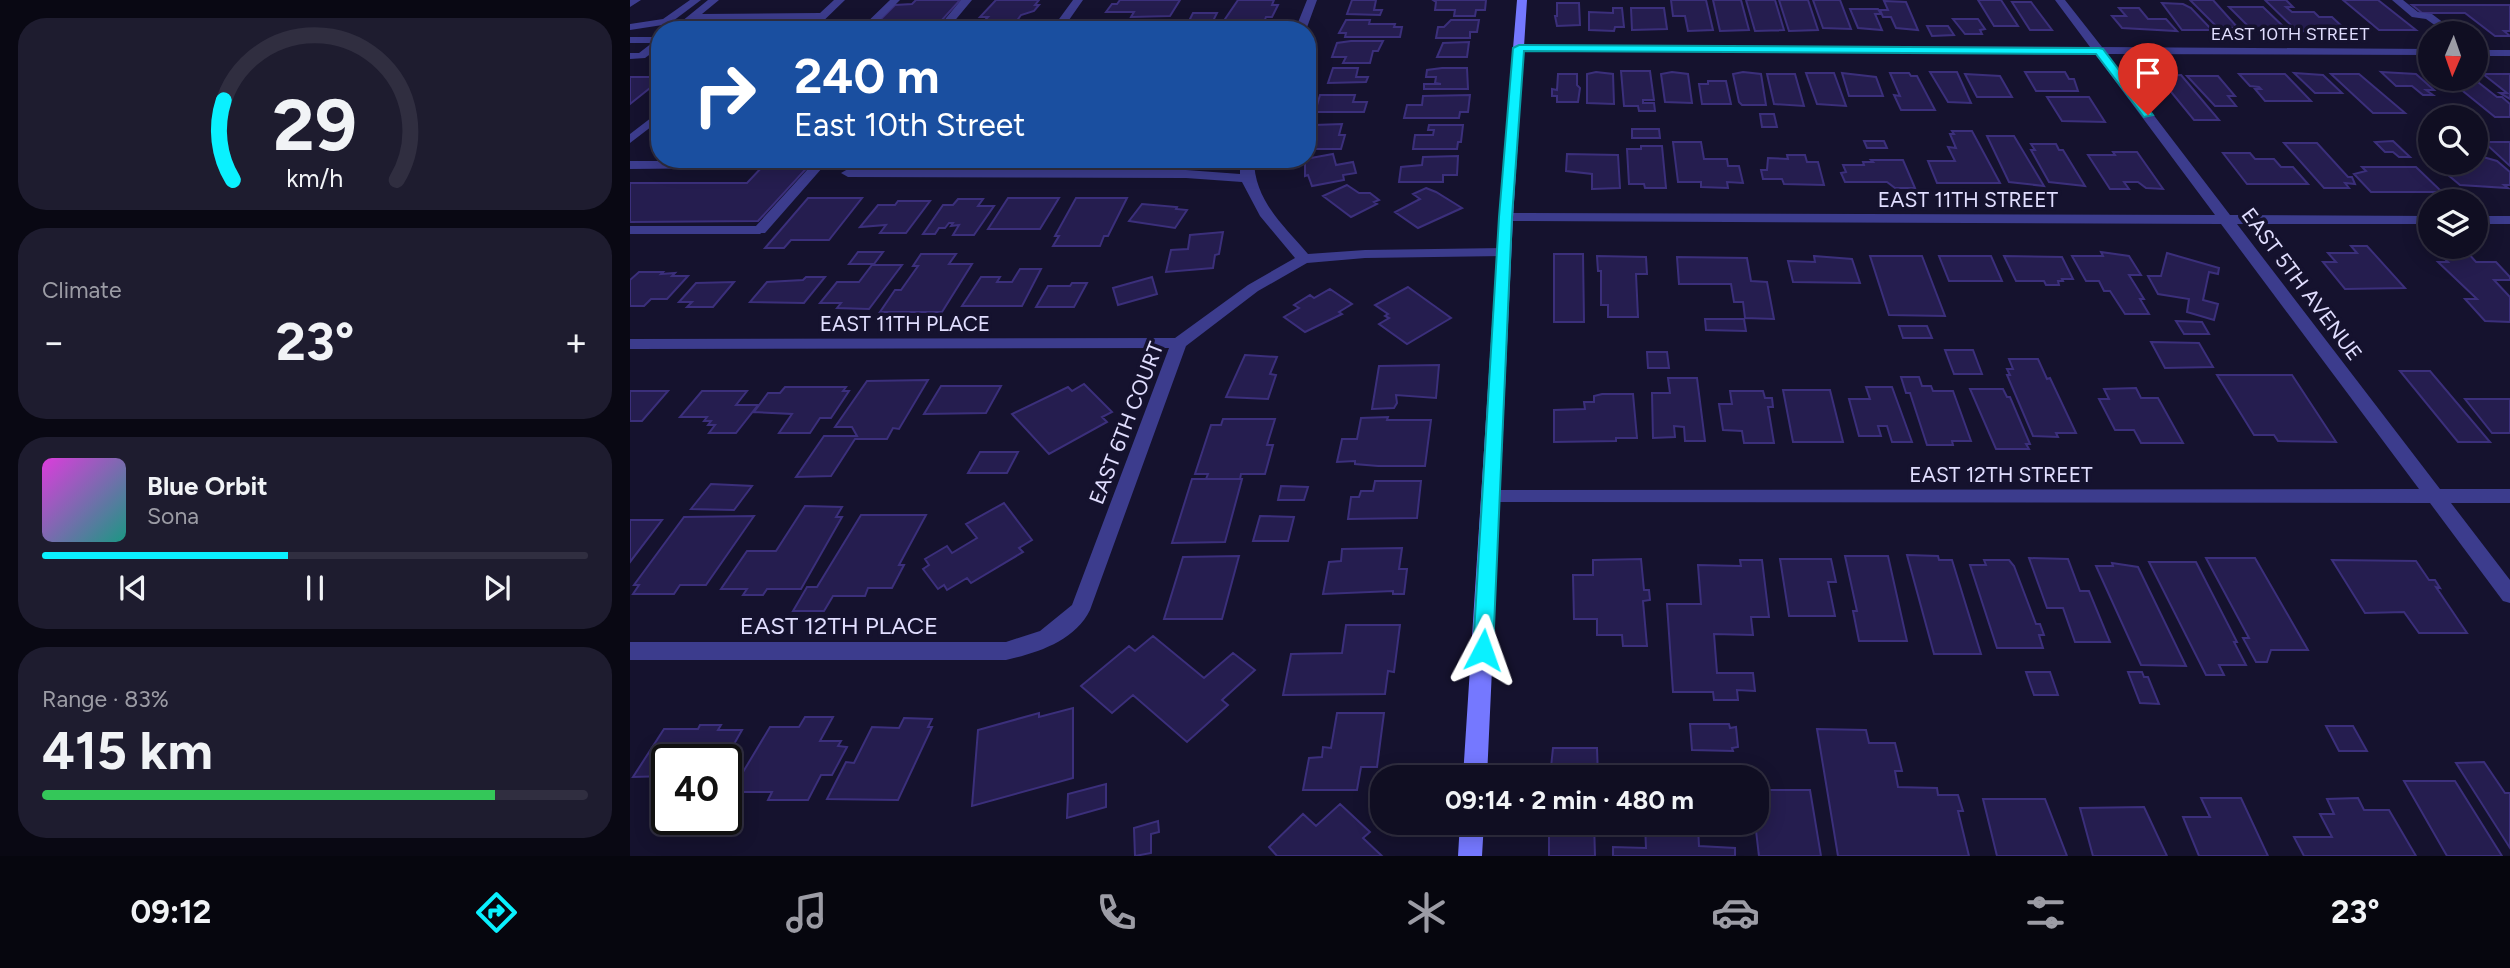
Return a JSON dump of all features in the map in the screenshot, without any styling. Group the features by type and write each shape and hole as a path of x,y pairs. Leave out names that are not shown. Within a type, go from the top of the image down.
{"street":[{"path":"949,21 968,0"},
{"path":"1063,21 1078,0"},
{"path":"1304,21 1312,0"},
{"path":"1476,765 1506,217 1522,0"},
{"name":"EAST 5TH AVENUE","path":"2060,0 2510,595"},
{"name":"EAST 10TH STREET","path":"1519,48 2418,52"},
{"path":"2488,52 2510,53"},
{"path":"760,230 816,168"},
{"path":"950,173 954,168"},
{"path":"1247,168 1252,197 1304,258 1365,254 1504,253"},
{"path":"848,173 1186,174 1247,178"},
{"name":"EAST 11TH STREET","path":"1506,217 2418,220"},
{"path":"2488,220 2510,220"},
{"name":"EAST 6TH COURT","path":"1046,641 1080,610 1179,344 1264,281 1304,258"},
{"name":"EAST 11TH PLACE","path":"630,344 1179,344"},
{"name":"EAST 12TH STREET","path":"1492,497 2510,496"},
{"name":"EAST 12TH PLACE","path":"630,651 1006,651 1046,641"},
{"path":"1470,856 1471,835"}],"lane":[{"path":"630,4 636,0"},
{"path":"667,21 696,0"},
{"path":"687,21 714,0"},
{"path":"818,21 840,0"},
{"path":"873,21 895,0"},
{"path":"2397,0 2415,15 2429,16 2436,21"},
{"path":"692,17 823,16"},
{"path":"766,21 770,17"},
{"path":"630,27 651,24"},
{"path":"630,40 651,41"},
{"path":"630,65 636,56 651,47"},
{"path":"630,140 651,122"},
{"path":"630,165 651,163"},
{"path":"630,230 760,230"}],"building":[{"path":"916,0 960,0 941,21 879,21 895,5 912,4"},
{"path":"996,0 1039,0 1034,11 1021,15 1017,21 984,21 988,17 980,17"},
{"path":"1120,0 1180,0 1170,16 1131,17 1134,12 1106,12 1112,4 1117,4"},
{"path":"1238,0 1274,0 1272,5 1278,5 1272,17 1266,17 1264,21 1224,21"},
{"path":"1352,0 1376,0 1374,10 1382,10 1380,15 1347,14"},
{"path":"1433,0 1486,0 1485,10 1476,10 1475,16 1454,16 1455,10 1435,10 1436,2"},
{"path":"1671,0 1706,0 1713,30 1688,31 1685,16 1673,16"},
{"path":"1713,0 1741,0 1749,30 1720,31"},
{"path":"1746,0 1775,0 1784,30 1755,31"},
{"path":"1779,0 1808,0 1818,30 1789,31"},
{"path":"1813,0 1840,0 1851,29 1823,28"},
{"path":"1978,0 2001,0 2018,26 1994,26"},
{"path":"2190,0 2213,0 2238,28 2218,28"},
{"path":"2265,0 2286,0 2293,7 2286,7 2292,12 2314,12 2319,17 2332,17 2348,32 2297,31"},
{"path":"2343,0 2378,0 2416,30 2379,30"},
{"path":"1884,1 1906,2 1918,30 1896,28 1891,17 1883,17 1880,10 1888,10"},
{"path":"2012,2 2031,2 2052,30 2030,30"},
{"path":"1557,3 1579,3 1580,25 1557,26"},
{"path":"2162,3 2183,4 2191,8 2212,30 2182,30"},
{"path":"2412,5 2510,5 2510,31 2504,31 2510,36 2495,36 2488,31 2488,21 2475,21 2465,13 2422,13"},
{"path":"2229,7 2263,7 2288,31 2253,31"},
{"path":"1613,8 1622,8 1624,27 1615,27 1614,31 1589,30 1589,12 1613,13"},
{"path":"1631,8 1664,8 1667,29 1632,30"},
{"path":"2119,8 2139,8 2148,19 2166,19 2177,31 2122,28 2112,16 2126,16"},
{"path":"1850,9 1878,9 1881,14 1875,14 1882,30 1858,28"},
{"path":"1193,13 1217,13 1213,21 1189,21"},
{"path":"1953,19 1978,19 1985,29 1980,30 1982,34 1965,34"},
{"path":"1346,20 1370,20 1369,24 1395,24 1394,27 1402,27 1400,37 1345,37 1346,33 1339,33"},
{"path":"1451,20 1479,20 1477,32 1470,32 1470,38 1436,38 1438,27 1444,27"},
{"path":"1927,26 1948,26 1954,35 1932,36"},
{"path":"1383,41 1378,51 1373,51 1370,63 1343,63 1346,57 1332,57 1337,43"},
{"path":"1469,42 1467,57 1437,57 1443,43"},
{"path":"1333,68 1358,68 1356,77 1368,77 1366,82 1328,83"},
{"path":"1467,68 1468,89 1424,89 1424,84 1441,84 1435,83 1436,77 1426,77 1427,70"},
{"path":"1621,71 1650,71 1654,100 1643,100 1643,103 1654,103 1655,111 1639,111 1638,106 1624,106"},
{"path":"1930,72 1957,72 1971,103 1948,102"},
{"path":"2025,72 2065,72 2069,79 2074,79 2078,91 2036,91"},
{"path":"2381,72 2418,76 2418,91 2412,86 2396,86"},
{"path":"1806,73 1834,73 1846,106 1817,104"},
{"path":"1842,73 1876,77 1883,96 1849,96"},
{"path":"1890,73 1917,76 1935,110 1901,110 1894,95 1900,96"},
{"path":"2294,73 2323,75 2342,93 2315,93"},
{"path":"1558,74 1577,74 1577,85 1580,88 1578,102 1557,102 1557,96 1552,96 1552,89 1557,90"},
{"path":"1587,74 1613,74 1614,104 1587,103"},
{"path":"1661,74 1688,74 1692,103 1665,102"},
{"path":"1733,74 1761,74 1766,105 1742,105 1739,102"},
{"path":"1767,74 1795,74 1804,106 1774,104"},
{"path":"1965,74 2000,76 2012,97 1977,97"},
{"path":"2239,74 2285,74 2311,101 2265,101 2255,89 2261,89 2250,86"},
{"path":"2331,74 2359,74 2405,113 2373,113"},
{"path":"2488,74 2510,74 2510,99 2500,93 2507,93 2488,78"},
{"path":"2181,75 2219,120 2194,120 2158,76"},
{"path":"2187,76 2218,76 2235,96 2228,96 2236,106 2215,106"},
{"path":"630,77 651,77 651,87 630,104"},
{"path":"1708,81 1726,81 1731,104 1702,104 1699,84 1708,84"},
{"path":"2488,90 2497,97 2502,97 2510,104 2510,117 2495,117 2488,111 2488,105 2480,105 2463,91"},
{"path":"2418,91 2427,91 2433,95 2423,95"},
{"path":"1320,95 1355,95 1353,102 1367,102 1364,112 1316,112"},
{"path":"1470,95 1468,112 1460,112 1459,118 1404,118 1407,105 1422,105 1423,96"},
{"path":"2047,97 2089,97 2105,122 2062,121"},
{"path":"1760,114 1774,114 1777,127 1762,127"},
{"path":"1342,124 1339,135 1345,135 1341,149 1316,149 1316,125"},
{"path":"1429,125 1463,125 1461,142 1458,142 1457,149 1413,149 1415,135 1433,135 1434,130 1428,130"},
{"path":"1632,129 1659,129 1660,138 1632,138"},
{"path":"1952,131 1972,131 2000,183 1937,183 1928,161 1955,161 1948,147 1956,148 1950,134 1954,134"},
{"path":"1987,136 2014,136 2044,186 2009,182"},
{"path":"1864,141 1884,141 1887,148 1867,148"},
{"path":"2393,141 2410,157 2399,157 2393,152 2385,152 2375,142"},
{"path":"1673,142 1701,142 1704,159 1727,159 1728,166 1739,166 1743,183 1727,182 1728,188 1701,187 1701,182 1678,182"},
{"path":"2488,142 2510,142 2510,166 2488,146"},
{"path":"2284,143 2317,143 2348,177 2352,177 2355,184 2345,183 2349,188 2324,188"},
{"path":"2031,144 2056,144 2059,150 2063,150 2085,186 2049,182 2031,150 2035,150"},
{"path":"1641,146 1662,146 1666,188 1645,188 1644,184 1629,184 1627,149 1641,149"},
{"path":"2113,152 2137,152 2163,189 2146,188 2138,182 2124,182 2129,189 2110,189 2088,155 2115,155"},
{"path":"2223,153 2250,153 2255,159 2274,159 2281,167 2293,167 2308,184 2247,184"},
{"path":"1333,154 1336,165 1353,162 1356,173 1343,175 1344,180 1312,186 1308,175 1305,176 1305,168 1316,168 1316,157"},
{"path":"1567,154 1618,155 1620,188 1592,189 1592,174 1566,171"},
{"path":"1787,155 1805,155 1807,162 1818,162 1824,185 1784,184 1782,179 1763,179 1761,170 1767,170 1768,158 1788,159"},
{"path":"1458,156 1457,175 1443,175 1443,182 1399,182 1401,167 1422,165 1423,157"},
{"path":"2488,158 2497,161 2510,172 2510,185 2504,185 2508,188 2460,185 2448,175 2488,175"},
{"path":"1871,160 1903,160 1915,188 1895,188 1887,182 1845,182 1841,173 1846,172 1843,165 1864,165 1863,162 1873,162"},
{"path":"2362,167 2416,167 2418,175 2424,175 2439,189 2371,192 2354,174 2366,171"},
{"path":"761,168 807,168 758,221 630,222 630,183 747,183"},
{"path":"1347,185 1359,193 1370,193 1379,200 1374,202 1377,204 1351,217 1323,196"},
{"path":"1426,188 1462,208 1418,228 1395,212 1420,199 1413,194"},
{"path":"808,198 862,198 829,240 791,240 784,248 765,248"},
{"path":"1008,198 1059,198 1040,229 988,229"},
{"path":"1076,198 1127,198 1100,246 1053,246 1059,236 1055,236"},
{"path":"958,199 983,199 978,206 994,206 974,235 953,235 959,225 951,226 953,223 939,228 935,234 923,234 943,205 953,205"},
{"path":"898,201 930,201 906,233 880,233 886,225 860,227 878,205 895,205"},
{"path":"1142,204 1187,210 1175,228 1129,221"},
{"path":"1223,232 1213,268 1166,272 1171,250 1188,249 1190,235"},
{"path":"2351,246 2367,246 2405,288 2345,289 2323,262 2336,262 2328,253 2357,253"},
{"path":"858,252 883,252 874,264 849,264"},
{"path":"2101,252 2129,256 2141,275 2129,275 2144,299 2140,299 2149,314 2125,314 2110,291 2104,291 2099,281 2086,281 2072,256 2103,256"},
{"path":"2167,253 2219,268 2218,274 2209,272 2203,300 2218,304 2214,320 2187,312 2189,299 2158,294 2148,276 2161,276"},
{"path":"921,254 956,254 949,264 972,264 942,312 880,312 895,290 901,290 918,266 913,266"},
{"path":"1554,254 1583,254 1584,322 1554,322"},
{"path":"1597,256 1646,257 1647,274 1636,274 1638,317 1608,317 1608,305 1601,305 1601,271 1598,271"},
{"path":"1814,256 1852,259 1860,283 1793,282 1788,261 1815,262"},
{"path":"1870,256 1922,256 1945,316 1889,315"},
{"path":"1939,256 1991,256 2002,281 1949,281"},
{"path":"2004,256 2062,257 2073,279 2062,279 2063,281 2058,281 2059,285 2046,285 2044,281 2016,281"},
{"path":"1677,257 1747,258 1751,281 1767,282 1774,319 1745,318 1743,302 1734,302 1731,284 1679,284"},
{"path":"2445,259 2496,262 2510,277 2510,280 2494,280 2510,297 2510,322 2485,321 2465,299 2477,299 2438,262 2448,262"},
{"path":"872,265 902,265 869,309 837,308 841,303 820,303 837,282 859,282"},
{"path":"1020,269 1041,269 1022,306 962,306 981,277 1000,277 997,282 1012,282"},
{"path":"639,272 688,276 667,299 651,299 644,306 630,306 630,280"},
{"path":"806,277 825,277 804,303 750,302 767,282 803,280"},
{"path":"1152,277 1157,294 1118,305 1113,288"},
{"path":"734,282 713,307 687,307 692,302 679,302 696,283"},
{"path":"1072,283 1087,283 1074,307 1036,307 1048,286 1070,286"},
{"path":"1408,287 1451,318 1407,344 1379,324 1389,318 1385,316 1388,314 1375,305"},
{"path":"1330,289 1352,304 1339,312 1342,314 1305,332 1284,317 1299,308 1294,305 1310,295 1314,298"},
{"path":"1705,319 1744,319 1746,331 1706,330"},
{"path":"2176,321 2202,322 2209,334 2184,334"},
{"path":"1899,326 1927,326 1932,338 1903,338"},
{"path":"2151,342 2199,343 2213,367 2165,368"},
{"path":"1945,350 1973,350 1982,374 1954,374"},
{"path":"1647,352 1667,352 1669,368 1648,368"},
{"path":"1245,355 1277,357 1270,374 1276,375 1268,399 1226,397"},
{"path":"2009,359 2038,359 2076,433 2056,433 2058,437 2033,436 2007,375 2010,375 2007,369 2013,369"},
{"path":"1439,365 1436,398 1396,395 1397,403 1394,408 1372,409 1379,366"},
{"path":"2400,371 2430,371 2490,442 2458,442"},
{"path":"2217,375 2292,375 2336,442 2278,441 2274,435 2254,435"},
{"path":"1901,377 1919,377 1922,386 1931,386 1933,391 1953,391 1971,441 1952,441 1953,445 1927,445 1910,393 1906,393"},
{"path":"1668,378 1697,378 1705,441 1685,441 1684,427 1674,426 1675,437 1653,438 1652,393 1670,393"},
{"path":"928,380 899,429 893,428 887,439 855,439 831,476 796,477 824,436 857,436 852,427 835,427 867,381"},
{"path":"1084,384 1112,412 1102,417 1107,422 1049,454 1012,414 1068,387 1072,391"},
{"path":"941,386 1001,386 986,413 924,414"},
{"path":"785,387 846,387 843,391 849,391 831,418 820,418 810,433 779,433 792,414 754,412 768,393 780,393"},
{"path":"1866,387 1892,387 1912,442 1892,442 1887,426 1878,426 1881,436 1859,436 1849,399 1870,399"},
{"path":"2136,388 2141,398 2158,398 2183,443 2141,443 2134,430 2115,430 2099,399 2109,399 2104,389"},
{"path":"1970,389 2003,389 2007,397 2010,397 2030,444 2026,444 2029,449 1996,449"},
{"path":"1783,390 1830,390 1843,442 1793,442"},
{"path":"630,391 668,391 642,421 630,421"},
{"path":"702,391 747,391 736,405 758,405 736,433 709,433 715,425 708,425 711,421 704,421 707,417 680,417"},
{"path":"1730,391 1763,391 1765,398 1772,398 1773,407 1768,407 1774,443 1744,443 1742,431 1723,430 1719,404 1732,404"},
{"path":"1633,394 1637,438 1554,442 1554,410 1585,409 1584,402 1594,402 1594,396"},
{"path":"2465,399 2510,399 2510,433 2492,433"},
{"path":"1388,417 1387,420 1431,420 1425,466 1378,466 1355,464 1355,461 1337,462 1342,439 1357,439 1361,418"},
{"path":"1223,419 1275,419 1267,445 1273,445 1265,474 1241,474 1240,479 1206,479 1208,474 1195,474 1211,425 1221,425"},
{"path":"980,452 1018,452 1007,473 968,473"},
{"path":"1192,479 1242,479 1225,542 1172,543"},
{"path":"1375,481 1421,481 1417,518 1348,519 1351,497 1359,497 1361,491 1373,491"},
{"path":"711,484 752,486 734,510 691,509"},
{"path":"1281,486 1308,487 1304,500 1278,500"},
{"path":"1004,503 1032,540 1019,548 1023,552 971,583 967,578 947,590 944,585 938,589 923,569 929,565 925,559 947,546 952,553 977,538 966,524"},
{"path":"805,506 842,507 836,517 842,517 801,589 767,589 763,595 743,595 747,589 721,589 747,551 776,551"},
{"path":"861,515 926,515 899,565 904,565 892,588 868,588 865,596 833,596 824,611 793,611 807,587 817,587"},
{"path":"754,516 706,585 680,585 674,594 633,594 639,585 634,585 684,517"},
{"path":"1260,516 1294,517 1288,541 1253,541"},
{"path":"630,520 662,520 630,562"},
{"path":"1402,548 1399,569 1407,569 1404,594 1393,594 1393,591 1323,594 1329,562 1341,561 1342,549"},
{"path":"1907,555 1938,556 1939,560 1952,560 1981,654 1934,654"},
{"path":"1239,556 1222,619 1164,619 1183,557"},
{"path":"1845,556 1888,556 1907,641 1859,641 1853,611 1857,611"},
{"path":"2029,558 2068,559 2080,591 2089,591 2110,642 2075,642 2063,608 2047,608"},
{"path":"2206,558 2255,558 2308,650 2271,650 2267,662 2256,662 2243,638 2249,638"},
{"path":"1641,559 1644,590 1649,590 1650,600 1643,601 1647,646 1623,646 1622,635 1597,635 1597,619 1574,619 1573,575 1593,575 1593,560"},
{"path":"1780,559 1831,559 1836,582 1828,582 1835,616 1789,616"},
{"path":"1740,560 1762,560 1769,617 1751,617 1753,635 1714,634 1717,673 1753,673 1755,691 1737,690 1738,700 1714,700 1713,692 1673,692 1667,604 1701,604 1698,565 1741,566"},
{"path":"1984,560 2009,560 2014,566 2036,624 2040,624 2044,635 2039,635 2043,648 1997,648 1970,565 1986,565"},
{"path":"2332,560 2416,561 2429,580 2435,580 2440,588 2436,587 2467,633 2419,633 2404,612 2365,613"},
{"path":"2149,562 2196,562 2246,665 2219,665 2224,675 2206,675"},
{"path":"2112,563 2138,567 2186,666 2141,665 2096,566 2113,566"},
{"path":"1346,625 1400,625 1394,672 1388,671 1385,694 1283,695 1291,654 1342,653"},
{"path":"1153,636 1204,678 1233,653 1255,670 1222,700 1228,705 1187,742 1133,695 1112,713 1081,686 1129,646 1135,651"},
{"path":"2026,672 2050,672 2058,695 2034,695"},
{"path":"2128,672 2142,672 2144,677 2148,677 2159,704 2140,703"},
{"path":"1073,708 1073,778 972,806 978,730 1039,713 1039,717"},
{"path":"1337,713 1384,713 1377,765 1361,767 1357,790 1303,790 1309,758 1322,757 1323,747 1331,748"},
{"path":"805,717 833,717 820,741 841,741 838,746 847,747 832,775 821,775 808,800 768,800 772,792 742,792 742,774 770,727 799,727"},
{"path":"904,718 932,719 928,727 932,727 898,800 827,799 846,762 854,763 872,727 899,728"},
{"path":"1690,724 1729,724 1730,728 1736,727 1738,747 1732,748 1733,751 1692,750"},
{"path":"700,725 721,725 718,730 742,730 734,744 654,744 664,729 698,729"},
{"path":"2326,726 2353,726 2367,751 2339,751"},
{"path":"1817,729 1866,730 1869,743 1895,743 1902,771 1895,771 1898,787 1937,788 1938,795 1958,795 1963,811 1958,811 1969,856 1838,856"},
{"path":"1553,748 1597,748 1598,765 1551,765"},
{"path":"651,749 651,776 633,777"},
{"path":"2484,762 2505,793 2510,793 2510,848 2456,763"},
{"path":"2404,781 2455,781 2502,856 2447,856"},
{"path":"1106,784 1106,807 1067,818 1068,794"},
{"path":"1769,790 1810,790 1821,856 1759,856 1757,835 1769,835"},
{"path":"2201,798 2241,798 2268,856 2199,856 2183,817 2210,817"},
{"path":"2358,798 2364,810 2389,810 2416,856 2304,856 2294,837 2332,837 2320,814 2334,814 2327,799"},
{"path":"1983,799 2045,799 2067,856 1997,856"},
{"path":"1340,804 1370,832 1363,838 1382,856 1277,856 1269,847 1303,814 1316,826"},
{"path":"2144,807 2167,856 2093,856 2080,808"},
{"path":"1158,821 1159,832 1151,834 1151,853 1135,856 1134,828"},
{"path":"1549,835 1594,835 1595,856 1549,856"},
{"path":"1645,835 1698,835 1699,846 1735,848 1735,856 1613,856 1613,847 1646,848"}],"route":[{"path":"1483,650 1506,217 1519,48 2099,51 2148,115"}]}
